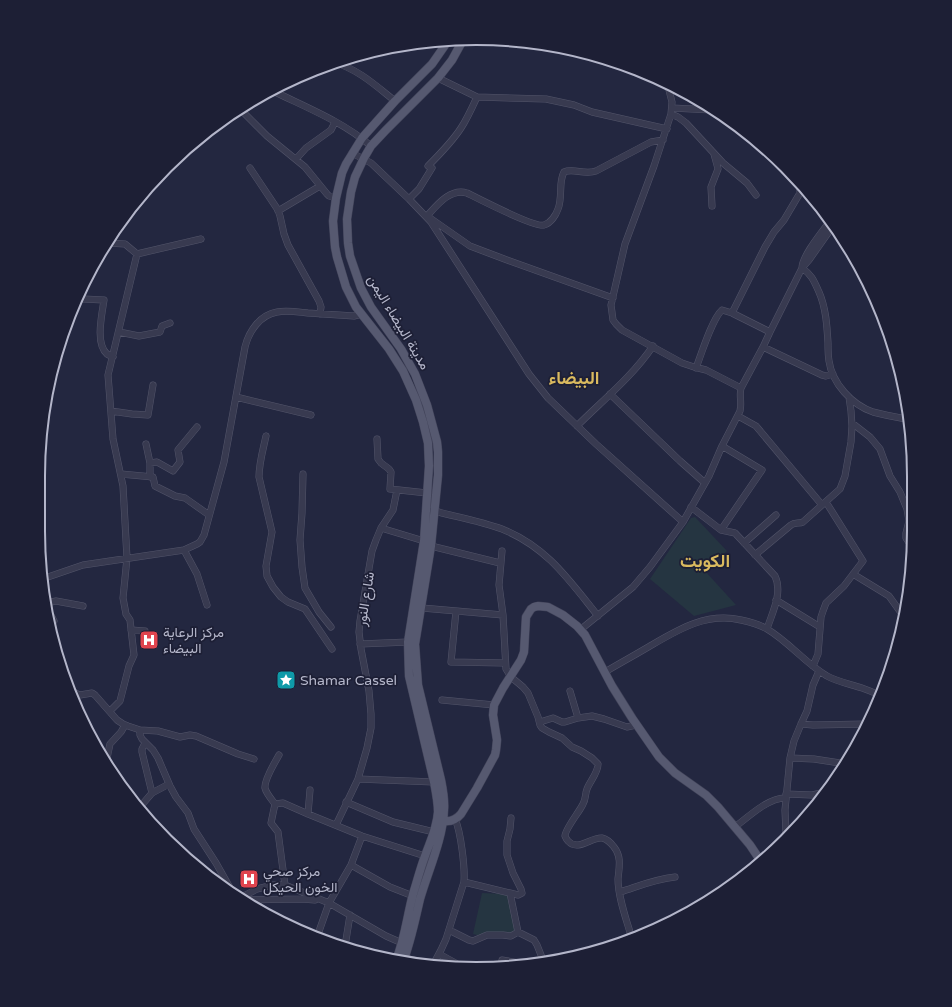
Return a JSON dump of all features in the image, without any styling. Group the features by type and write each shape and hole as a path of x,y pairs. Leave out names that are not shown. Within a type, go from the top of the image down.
{"main road":[{"name":"مدينة البيضاء اليمن","path":"430,511 427,492 429,452 423,422 416,400 399,363 384,341 362,314 346,287 335,247 334,221 336,198 342,174 352,153 362,138 395,101 432,64 444,46"},
{"name":"مدينة البيضاء اليمن","path":"430,511 438,475 438,452 427,405 420,384 410,364 361,288 349,249 347,220 355,177 371,146 438,78 452,60 460,46"},
{"path":"362,314 372,307"},
{"path":"405,956 411,940 420,898 440,836 444,805 441,780 418,685 415,644 422,608 430,511"},
{"path":"398,955 413,896 434,832 438,812 434,782 409,676 408,642 428,543"},
{"path":"443,821 455,819 461,814 495,755 497,740 494,704 511,677 524,652 526,617 531,610 538,606 548,607 563,615 580,630 589,642 636,725 654,751 675,773 706,795 718,807 750,845 758,857"}],"street":[{"path":"345,66 356,71 395,101"},
{"path":"438,78 477,97 546,99 574,105 592,112 667,129"},
{"path":"669,90 671,111 667,129 628,236 613,298 611,310 613,320 622,330 682,363 710,372 741,388"},
{"path":"278,93 348,128 371,146"},
{"path":"410,199 432,168 428,166 455,138 477,97"},
{"path":"671,111 703,110"},
{"path":"671,111 686,123 728,168 747,183 756,195"},
{"path":"245,113 267,136 305,167 329,196 336,198"},
{"path":"296,159 306,148 331,130 335,122"},
{"path":"426,216 445,198 459,192 467,193 524,220 544,225 552,219 558,209 561,198 562,178 564,172 568,170 592,173 651,142 663,140"},
{"path":"352,153 371,163 410,199 435,226 529,374 548,398 596,444 683,522"},
{"path":"712,206 711,187 718,169 714,153"},
{"path":"250,168 278,211 286,240 319,301 321,307 320,314"},
{"path":"278,211 320,186"},
{"path":"732,313 765,247 774,232 784,220 800,192"},
{"path":"426,216 470,246 613,298"},
{"path":"802,268 805,257 826,226"},
{"path":"580,630 633,586 650,568 683,522 738,416 741,407 741,388 802,268 830,231"},
{"path":"137,254 201,239"},
{"path":"114,243 125,244 137,254"},
{"path":"110,711 120,702 129,666 134,655 132,630 130,620 126,614 123,598 127,558 123,486 122,474 113,439 108,376 137,254"},
{"path":"802,268 812,277 821,297 827,324 829,362 837,382 849,397 870,410 880,414 903,418"},
{"path":"84,299 104,300 100,326 102,346 106,353 113,358"},
{"path":"696,368 707,337 722,310 732,313 770,332"},
{"path":"48,577 83,565 184,550 197,544 203,539 224,462 246,342 258,322 266,315 289,311 354,316 362,314"},
{"path":"119,332 139,336 160,332 162,326 170,323"},
{"path":"577,426 631,374 653,346"},
{"path":"763,347 822,375 826,376 833,374"},
{"path":"111,411 148,415 153,385"},
{"path":"610,394 704,483"},
{"path":"755,555 793,523 803,522 840,489 845,476 851,442 852,423 849,397"},
{"path":"236,398 311,415"},
{"path":"738,416 756,426 824,503 863,561 844,586 826,603 823,610 820,627 819,648 813,666"},
{"path":"852,423 870,437 880,449 890,476 900,492 907,509"},
{"path":"150,463 157,462 173,471 180,462 178,450 198,427"},
{"path":"266,436 260,461 259,478 272,532 266,566 267,576 281,597 304,610 332,649"},
{"path":"377,439 378,459 390,470 390,489 427,492"},
{"path":"146,444 150,463 150,477"},
{"path":"721,530 762,470 722,446"},
{"path":"122,474 152,477 156,486 175,496 186,498 210,515"},
{"path":"303,474 300,540 302,567 306,588 319,612 332,627"},
{"name":"شارع النور","path":"336,825 358,779 369,738 371,714 369,691 359,632 362,606 372,552 381,528 393,510 397,490"},
{"path":"691,507 721,530 735,533 770,571 777,581 778,592 767,629"},
{"path":"430,511 496,527 517,536 532,545 546,555 558,567 598,616"},
{"path":"744,543 776,515"},
{"path":"381,528 500,563"},
{"path":"184,550 197,574 207,605"},
{"path":"502,551 499,585 503,615 506,669 508,674 528,693 540,725 545,730 562,738 574,749 581,751 592,758 598,764 598,769 587,788 584,803 566,831 566,836 571,844 576,845 602,838 611,843 616,849 619,855 620,863 618,880 623,910 630,933"},
{"path":"853,574 888,596 900,611"},
{"path":"776,600 820,627"},
{"path":"51,602 56,601 83,606"},
{"path":"422,608 503,615"},
{"path":"456,611 451,662 506,663"},
{"path":"605,672 690,625 705,620 730,617 749,621 767,629 819,671 835,679 875,694"},
{"path":"132,630 145,631"},
{"path":"360,644 408,642"},
{"path":"786,831 786,796 790,758 794,742 808,711 813,684 819,671"},
{"path":"570,692 578,718"},
{"path":"77,694 80,695 92,693 110,711 116,720 125,725 140,730 158,731 180,737 190,735 196,736 238,754 254,759"},
{"path":"442,700 494,704"},
{"path":"540,722 553,718 565,722 578,718 596,716 627,727 636,725"},
{"path":"801,724 862,724"},
{"path":"107,753 110,744 125,725"},
{"path":"140,730 142,739 153,750 158,758 176,797 188,813 194,829 227,882"},
{"path":"145,743 142,752 152,793"},
{"path":"279,755 271,770 265,785 265,789 275,804 271,823 278,832 285,885"},
{"path":"790,758 814,759 838,764"},
{"path":"358,779 434,782"},
{"path":"143,804 152,793 169,784"},
{"path":"308,814 310,790"},
{"path":"735,827 758,809 778,799 786,796 817,794"},
{"path":"346,802 393,822 434,832"},
{"path":"275,804 283,803 362,836 425,856"},
{"path":"464,882 518,895 522,893 507,855 507,841 511,818"},
{"path":"436,960 450,930 465,875 455,819"},
{"path":"318,932 326,902 351,865 362,836"},
{"path":"351,865 390,887 413,896"},
{"path":"620,892 646,882 675,877"},
{"path":"246,895 258,889 273,885 285,885 326,902 386,936 402,943"},
{"path":"510,893 518,932"},
{"path":"254,900 307,899 326,902"},
{"path":"346,942 350,915"},
{"path":"450,930 469,940 487,935 512,936 518,932"},
{"path":"518,932 534,940 542,957"},
{"path":"439,954 451,961"},
{"path":"502,960 506,961"}],"shaded area":[{"path":"695,517 727,551 705,571 736,605 694,616 650,579 691,518"},
{"path":"482,893 507,894 509,897 515,930 511,934 503,932 482,934 481,936 473,934"}],"place":[{"name":"مركز الرعاية البيضاء","path":"149,640"},
{"name":"Shamar Cassel","path":"286,680"},
{"name":"مركز صحي الخون الحيكل","path":"249,879"}],"district":[{"name":"البيضاء","path":"574,378"},
{"name":"الكويت","path":"705,561"}]}
